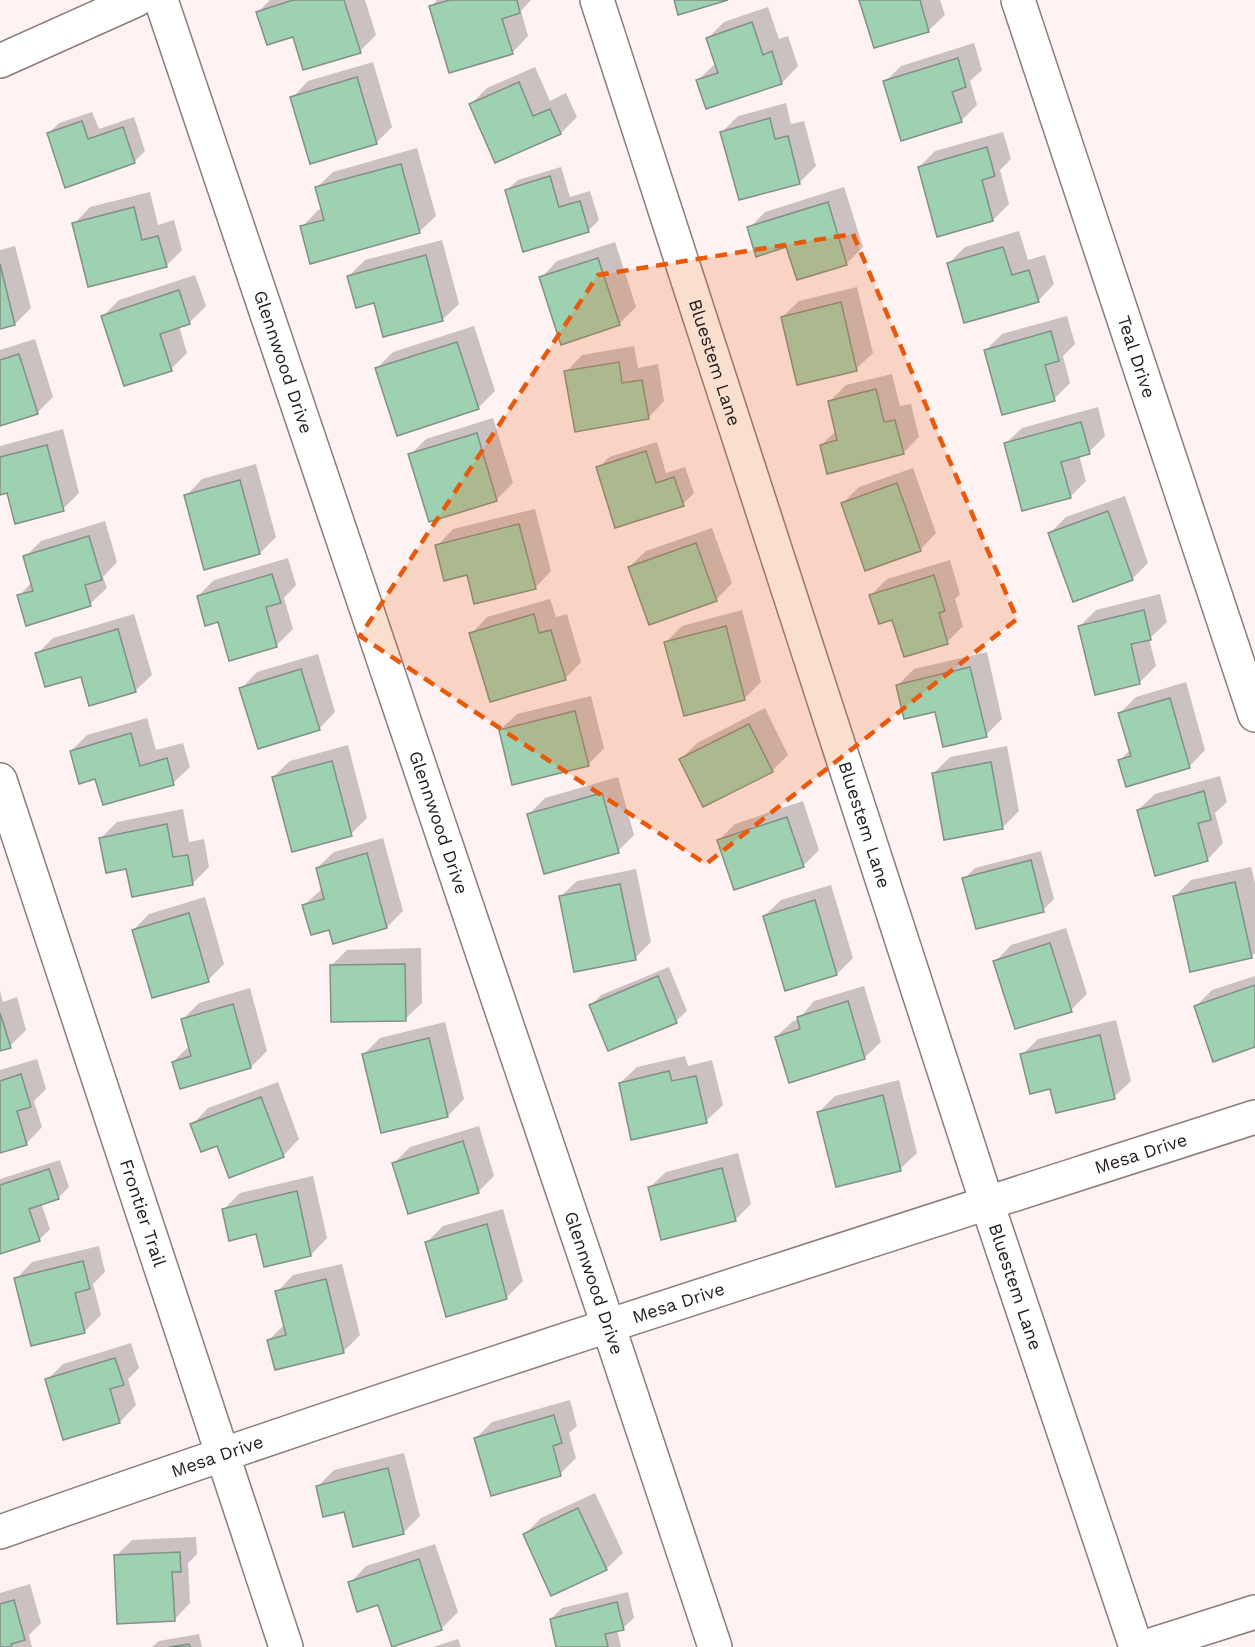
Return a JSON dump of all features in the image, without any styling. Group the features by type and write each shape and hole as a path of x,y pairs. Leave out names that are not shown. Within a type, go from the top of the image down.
{"street":[{"path":"0,61 135,0"},
{"name":"Glennwood Drive","path":"161,0 715,1647"},
{"name":"Bluestem Lane","path":"597,0 987,1203 1136,1647"},
{"name":"Teal Drive","path":"1018,0 1255,715"},
{"name":"Frontier Trail","path":"0,780 286,1647"},
{"name":"Mesa Drive","path":"0,1532 221,1454 608,1325 1255,1117"},
{"path":"1145,1647 1255,1612"}],"highlighted area":[{"path":"853,234 1017,619 706,864 360,636 598,275"}],"building":[{"path":"293,0 344,0 361,53 303,70 293,37 267,45 256,12"},
{"path":"450,0 517,0 520,13 502,19 513,54 449,73 429,6"},
{"path":"674,0 728,0 678,15"},
{"path":"859,0 920,0 929,32 874,48"},
{"path":"752,22 763,55 772,51 782,84 706,109 696,80 718,73 706,38"},
{"path":"958,58 966,87 952,92 962,122 901,141 883,81"},
{"path":"357,77 377,144 310,164 290,97"},
{"path":"519,82 533,116 550,109 561,134 495,163 469,104"},
{"path":"770,118 775,139 788,136 800,184 739,200 720,132"},
{"path":"82,121 88,139 123,127 135,163 65,188 47,133"},
{"path":"987,147 995,176 982,180 993,221 937,237 918,167"},
{"path":"401,164 420,233 310,264 300,226 324,220 315,187"},
{"path":"550,176 559,207 580,201 589,232 523,252 505,190"},
{"path":"828,202 847,265 797,280 786,247 756,257 747,227"},
{"path":"134,207 142,240 158,236 167,267 88,287 72,223"},
{"path":"1003,247 1012,275 1029,270 1039,302 964,323 947,263"},
{"path":"426,255 443,321 383,337 374,303 356,308 347,276"},
{"path":"598,258 620,325 561,345 539,277"},
{"path":"0,264 15,325 0,329"},
{"path":"179,290 190,324 160,334 172,371 124,386 101,316"},
{"path":"841,302 857,371 797,385 781,317"},
{"path":"1051,331 1059,361 1045,365 1055,401 1002,415 984,350"},
{"path":"457,342 479,409 397,436 375,368"},
{"path":"19,354 38,414 0,426 0,360"},
{"path":"619,362 622,383 642,380 649,419 575,432 564,371"},
{"path":"876,389 884,422 895,420 904,454 827,474 820,445 837,440 828,401"},
{"path":"1081,422 1090,454 1061,462 1071,498 1022,511 1004,443"},
{"path":"477,433 497,501 429,522 408,454"},
{"path":"47,445 64,511 15,524 7,493 0,495 0,457"},
{"path":"646,451 656,483 674,477 684,506 615,528 596,467"},
{"path":"240,480 260,554 204,570 184,495"},
{"path":"897,483 921,551 865,571 841,503"},
{"path":"1108,511 1133,580 1073,602 1048,533"},
{"path":"519,524 536,589 474,604 467,575 444,581 435,545"},
{"path":"89,536 102,580 85,585 91,606 26,626 17,595 33,591 23,556"},
{"path":"696,543 717,601 649,625 628,567"},
{"path":"272,574 281,603 266,607 277,647 229,661 218,622 205,626 197,596"},
{"path":"934,575 945,611 939,613 948,644 904,657 892,620 879,624 869,595"},
{"path":"1144,610 1151,640 1131,644 1140,684 1095,695 1078,626"},
{"path":"534,614 539,633 551,630 566,680 490,702 469,633"},
{"path":"726,626 745,700 684,716 664,642"},
{"path":"118,629 136,692 89,706 81,677 45,687 35,653"},
{"path":"970,667 987,737 943,747 935,712 904,719 896,685"},
{"path":"301,669 320,730 258,749 239,688"},
{"path":"1170,698 1190,768 1126,787 1118,760 1131,756 1118,713"},
{"path":"575,711 589,766 512,785 499,730"},
{"path":"749,724 773,772 703,807 679,759"},
{"path":"131,733 140,766 167,758 174,785 103,805 95,779 79,784 70,751"},
{"path":"332,761 352,836 292,852 272,777"},
{"path":"991,762 1003,829 944,840 932,773"},
{"path":"1204,791 1211,820 1198,823 1208,861 1155,876 1137,810"},
{"path":"602,793 619,853 544,874 527,814"},
{"path":"787,817 804,867 734,890 717,840"},
{"path":"167,824 173,857 188,855 193,885 132,897 126,869 106,873 99,838"},
{"path":"367,853 387,928 333,944 329,930 311,935 302,905 324,899 316,868"},
{"path":"1031,860 1044,912 976,929 962,878"},
{"path":"1235,882 1252,958 1190,972 1173,896"},
{"path":"620,884 636,960 574,972 559,896"},
{"path":"815,900 837,975 785,991 763,916"},
{"path":"189,913 209,982 152,998 132,930"},
{"path":"1050,943 1072,1012 1015,1029 993,961"},
{"path":"405,964 406,1021 331,1022 330,965"},
{"path":"658,976 677,1023 608,1051 589,1005"},
{"path":"1255,985 1255,1047 1213,1062 1194,1006"},
{"path":"848,1001 865,1059 789,1083 775,1037 800,1029 797,1017"},
{"path":"233,1004 251,1068 180,1089 172,1062 191,1056 181,1019"},
{"path":"0,1013 11,1048 0,1051"},
{"path":"1100,1035 1115,1099 1056,1113 1050,1089 1030,1094 1020,1054"},
{"path":"429,1038 448,1117 381,1133 362,1054"},
{"path":"669,1071 672,1081 696,1076 707,1123 631,1140 619,1083"},
{"path":"21,1074 31,1107 17,1111 27,1145 0,1153 0,1081"},
{"path":"883,1095 901,1171 836,1187 817,1112"},
{"path":"261,1097 284,1157 229,1178 217,1146 201,1152 190,1124"},
{"path":"463,1141 479,1193 408,1214 392,1163"},
{"path":"722,1168 736,1221 661,1240 648,1187"},
{"path":"49,1169 59,1199 29,1209 40,1241 0,1254 0,1185"},
{"path":"297,1191 311,1256 264,1267 256,1234 229,1241 222,1209"},
{"path":"487,1224 507,1299 446,1317 425,1242"},
{"path":"83,1261 90,1289 75,1293 85,1333 31,1346 14,1278"},
{"path":"326,1279 344,1353 275,1370 267,1340 286,1335 275,1291"},
{"path":"115,1358 124,1385 110,1389 120,1423 63,1440 45,1379"},
{"path":"554,1415 562,1443 553,1446 561,1476 491,1496 474,1438"},
{"path":"388,1468 404,1534 353,1547 344,1512 323,1517 316,1486"},
{"path":"578,1508 607,1570 551,1596 523,1534"},
{"path":"180,1552 181,1572 172,1572 175,1621 117,1624 114,1555"},
{"path":"419,1559 442,1630 392,1647 378,1605 357,1612 348,1582"},
{"path":"14,1600 25,1640 11,1644 12,1647 0,1647 0,1604"},
{"path":"617,1602 624,1630 605,1634 608,1647 556,1647 550,1619"},
{"path":"189,1644 190,1647 169,1647"}]}
